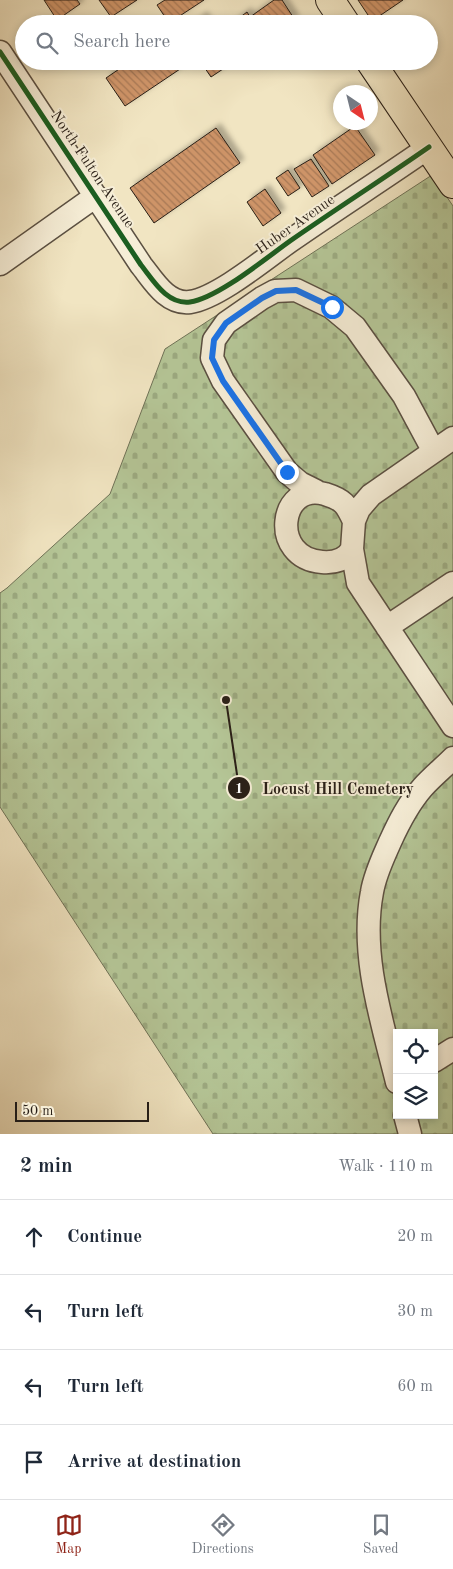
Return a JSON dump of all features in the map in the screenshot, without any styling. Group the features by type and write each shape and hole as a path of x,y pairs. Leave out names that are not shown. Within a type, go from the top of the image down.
{"main road":[{"path":"330,0 340,15"},
{"path":"376,70 453,184"}],"street":[{"name":"North Fulton Avenue","path":"0,52 6,76 96,196 141,265 158,287 170,297"},
{"name":"Huber Avenue","path":"170,297 177,301 190,302 210,295 246,273 429,147"},
{"path":"0,264 96,196"},
{"path":"343,556 319,562 297,551 288,540 285,526 286,517 293,499 293,483 223,381 212,358 214,340 226,323 262,298 276,291 296,290 332,307 355,326 404,396 433,450"},
{"path":"350,512 358,509 371,495 433,450 453,438"},
{"path":"287,472 300,483 316,491 336,497 350,512"},
{"path":"291,507 301,495 316,491"},
{"path":"350,512 343,556 358,583 453,726"},
{"path":"387,627 453,583"},
{"path":"395,1074 378,1004 370,957 369,923 372,891 380,864 402,814 423,787 453,758"},
{"path":"438,1058 453,1048"},
{"path":"406,1119 410,1134"}],"green space":[{"path":"432,175 453,206 453,1134 213,1134 0,807 0,593 110,494 165,349"}],"building":[{"path":"44,0 77,0 80,4 64,15 54,15"},
{"path":"99,0 137,0 114,15 110,15"},
{"path":"165,0 204,0 181,15 164,15 157,5"},
{"path":"274,0 282,0 292,15 253,15"},
{"path":"358,0 403,0 381,15 368,15"},
{"path":"118,70 179,70 125,106 106,78"},
{"path":"206,70 222,70 211,77"},
{"path":"216,128 240,163 154,223 130,188"},
{"path":"349,130 358,130 375,155 332,184 313,155"},
{"path":"311,159 329,186 312,197 294,169"},
{"path":"288,170 300,188 288,196 276,178"},
{"path":"265,189 281,213 263,226 247,202"}],"cycle path":[{"path":"0,52 141,265 161,290 174,300 182,302 201,299 228,285 429,147"}],"place":[{"name":"Locust Hill Cemetery","path":"226,700"}],"route":[{"path":"287,472 223,381 212,358 214,340 226,323 262,298 276,291 296,290 332,307"}]}
